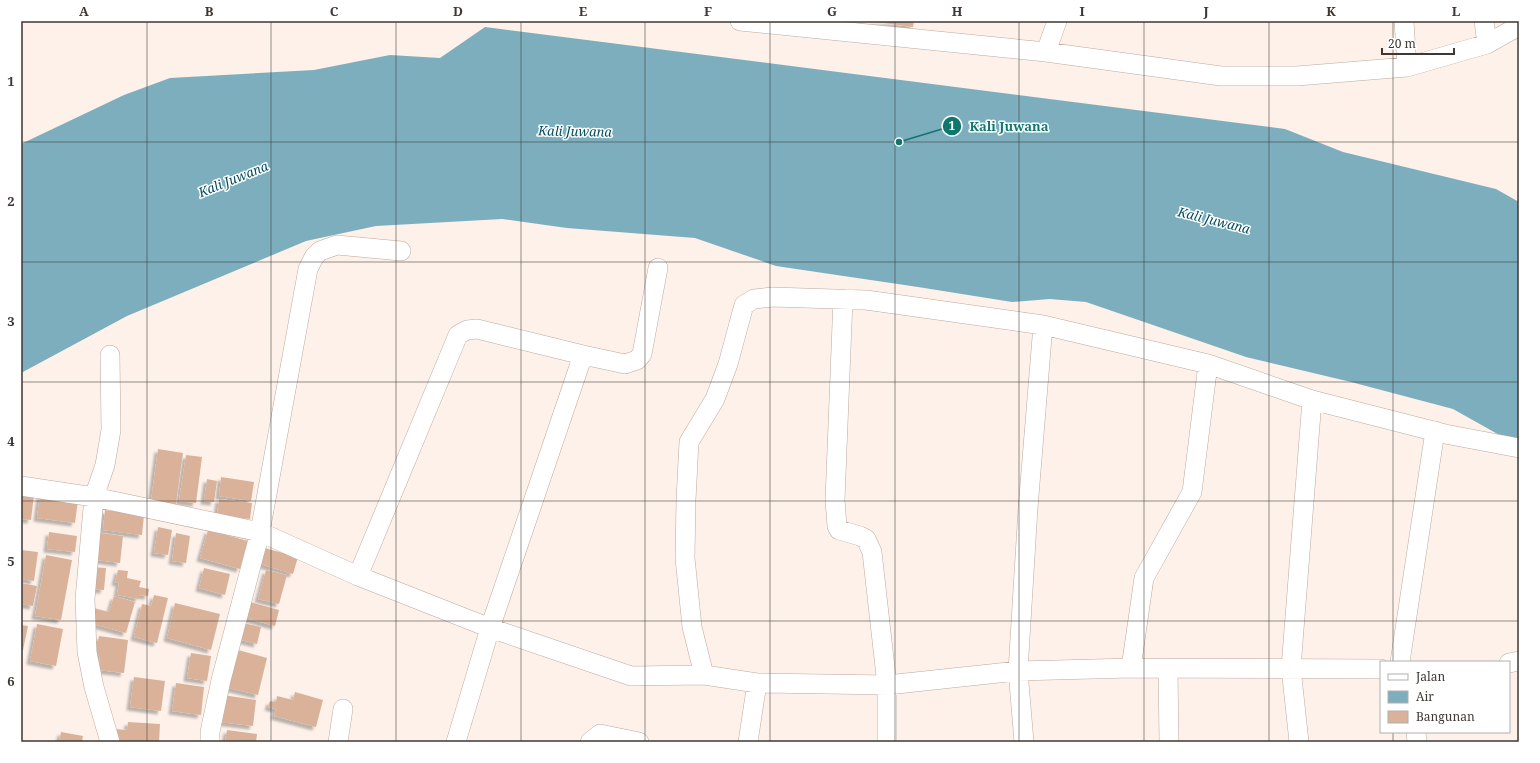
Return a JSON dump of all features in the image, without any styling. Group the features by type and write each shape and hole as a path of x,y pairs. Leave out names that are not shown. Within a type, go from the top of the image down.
{"street":[{"path":"740,21 1046,52 1221,76 1297,76 1407,67 1487,44 1519,26"},
{"path":"1046,52 1057,21"},
{"path":"1404,21 1407,67"},
{"path":"1484,21 1487,44"},
{"path":"210,742 210,732 221,680 260,532 308,269 314,257 320,251 337,245 401,251"},
{"path":"358,576 458,335 467,330 477,329 625,364 637,360 642,354 658,268"},
{"path":"704,675 692,627 685,558 689,442 715,399 728,364 744,305 754,299 773,297 866,300 1043,325 1208,364 1312,400 1435,431 1519,448"},
{"path":"843,299 835,500 837,526 839,530 866,539 872,552 887,685 887,742"},
{"path":"1024,742 1018,671 1028,508 1043,325"},
{"path":"110,355 111,430 105,465 94,497 85,599 86,652 94,687 110,742"},
{"path":"456,742 490,628 583,355"},
{"path":"1131,668 1144,578 1192,492 1208,364"},
{"path":"1299,742 1291,668 1312,400"},
{"path":"1400,661 1435,431"},
{"path":"21,486 94,497 260,532 358,576 490,628 631,676 704,675 757,683 887,685 1018,671 1131,668 1380,669"},
{"path":"1168,668 1169,742"},
{"path":"748,742 757,683"},
{"path":"338,742 343,709"},
{"path":"590,742 600,734 639,742"}],"water":[{"path":"485,27 1285,129 1343,152 1496,189 1519,202 1519,446 1453,409 1351,382 1246,357 1086,302 1050,299 1012,302 776,266 695,238 567,228 502,219 376,226 306,241 127,316 21,373 21,144 124,95 170,78 314,70 390,55 440,58"}],"building":[{"path":"868,21 914,21 913,27"},
{"path":"158,449 183,453 176,504 151,501"},
{"path":"186,455 202,457 196,503 179,501"},
{"path":"221,477 254,482 251,501 219,496"},
{"path":"207,479 217,481 214,502 204,501"},
{"path":"21,493 34,495 31,520 21,519"},
{"path":"40,495 78,500 75,523 37,518"},
{"path":"219,499 252,503 250,519 217,514"},
{"path":"105,510 144,515 142,535 103,530"},
{"path":"158,527 172,530 168,555 154,553"},
{"path":"208,530 248,541 240,569 200,558"},
{"path":"49,532 77,536 75,552 47,549"},
{"path":"94,532 123,536 120,563 90,559"},
{"path":"176,533 190,536 186,563 172,561"},
{"path":"261,547 298,557 293,574 257,563"},
{"path":"21,550 38,552 34,581 21,579"},
{"path":"46,555 72,560 61,620 35,616"},
{"path":"91,567 106,568 104,590 89,589"},
{"path":"204,568 230,574 225,595 199,588"},
{"path":"118,570 128,571 127,578 141,581 139,587 149,589 148,596 139,595 139,599 117,595 119,583 115,582"},
{"path":"266,570 287,575 279,604 258,599"},
{"path":"21,583 37,586 33,606 21,604"},
{"path":"154,595 168,598 157,643 134,637 142,604 151,606"},
{"path":"114,596 135,602 126,633 90,623 94,608 109,612"},
{"path":"243,600 279,610 275,626 239,616"},
{"path":"175,603 220,614 211,650 167,638"},
{"path":"243,623 261,627 257,644 238,639"},
{"path":"37,624 63,629 56,666 30,661"},
{"path":"21,625 28,626 23,650 21,650"},
{"path":"99,636 128,640 124,673 99,670 100,656 90,654 92,640 98,641"},
{"path":"235,649 267,658 258,695 225,687"},
{"path":"191,653 211,656 207,681 187,678"},
{"path":"134,677 165,681 161,711 130,707"},
{"path":"176,683 204,687 201,715 172,711"},
{"path":"295,692 323,700 316,727 274,716 276,709 268,707 270,701 276,702 277,696 293,700"},
{"path":"223,695 256,700 253,726 220,722"},
{"path":"128,722 160,724 159,742 114,742 115,729 127,730"},
{"path":"227,730 257,734 256,742 225,742"},
{"path":"61,732 83,736 82,742 59,742"}],"place":[{"name":"Kali Juwana","path":"899,142"}]}
